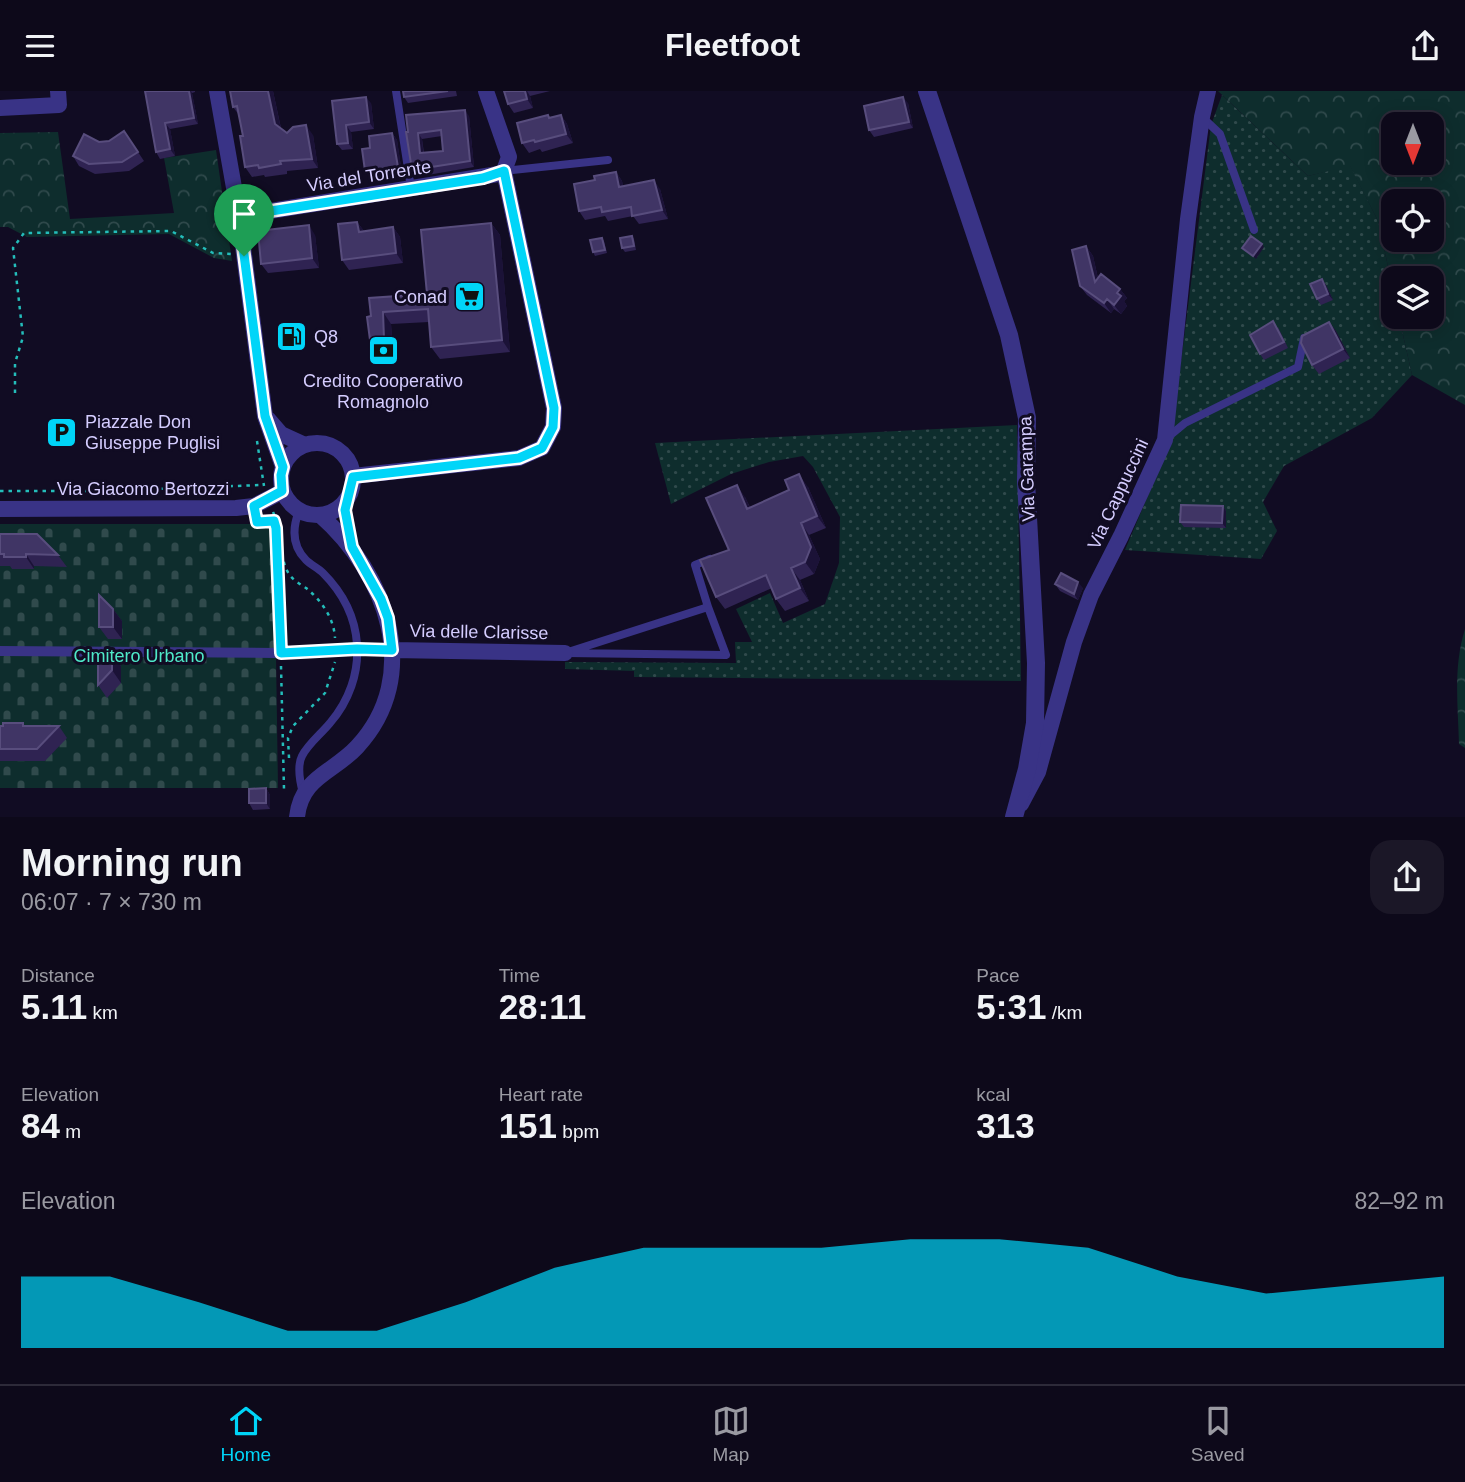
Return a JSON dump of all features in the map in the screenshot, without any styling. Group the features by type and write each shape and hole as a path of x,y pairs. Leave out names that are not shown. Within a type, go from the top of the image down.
{"street":[{"path":"0,108 59,105 58,91"},
{"path":"217,91 239,216 265,416 283,467"},
{"path":"353,477 519,458 542,448 553,427 554,408 504,171 509,157 486,91"},
{"name":"Via Garampa","path":"927,91 1009,335 1027,418 1026,481 1035,663 1035,723 1027,769 1014,816"},
{"name":"Via Cappuccini","path":"1014,816 1038,772 1074,642 1091,595 1165,440 1199,117 1208,91"},
{"name":"Via del Torrente","path":"239,216 483,178 504,171"},
{"path":"265,416 281,434 305,445"},
{"path":"347,499 331,512 320,515 299,511 286,499 282,491 283,467 295,450 305,445 316,443 336,449 350,466 353,477 345,510 352,547"},
{"name":"Via Giacomo Bertozzi","path":"0,509 219,509 254,506 282,491"},
{"path":"297,817 303,793 313,781 340,764 358,747 372,728 391,682 392,650 388,618 381,599 352,547 320,515"},
{"path":"0,651 278,653 392,650"},
{"name":"Via delle Clarisse","path":"392,650 565,653"}],"lane":[{"path":"396,91 411,189"},
{"path":"1199,117 1220,134 1254,230"},
{"name":"Via del Torrente","path":"504,171 608,160"},
{"path":"1165,440 1185,423 1298,367 1303,338 1311,334"},
{"path":"299,511 294,534 295,544 307,561 322,572 346,602 353,617 357,649 355,678 342,705 302,757 300,782 303,793"},
{"path":"565,653 726,655 695,565 716,557"},
{"path":"565,653 708,607"}],"path":[{"path":"15,393 15,363 23,337 13,248 24,233 171,231 213,253 244,256"},
{"path":"0,491 106,491 264,485"},
{"path":"250,486 257,522 274,521 276,528 284,789"}],"green space":[{"path":"1218,91 1465,91 1465,405 1412,375 1402,329 1444,329 1444,266 1388,266 1385,252 1444,252 1444,189 1381,189 1381,235 1378,221 1350,166 1308,176"},
{"path":"1222,95 1308,176 1350,165 1378,221 1381,252 1385,252 1388,266 1381,266 1381,329 1402,329 1412,375 1372,418 1284,466 1263,502 1277,531 1261,559 1125,550 1171,441 1211,125"},
{"path":"58,132 70,219 174,213 164,158 216,150 232,261 214,258 169,234 27,237 8,227 0,227 0,133"},
{"path":"1017,425 1021,681 634,677 634,671 565,669 565,662 736,663 735,642 752,642 736,609 770,593 783,623 825,604 839,563 840,517 813,467 803,456 769,462 731,474 671,504 655,443"},
{"name":"Cimitero Urbano","path":"0,524 274,524 278,788 0,788"},
{"path":"1465,629 1465,748 1459,744 1457,686"}],"building":[{"path":"145,91 189,91 194,118 165,123 170,149 156,152"},
{"path":"230,91 268,91 275,124 287,133 293,127 306,125 312,159 280,161 281,164 259,168 258,165 245,167 240,136 243,136 237,106 233,107"},
{"path":"403,91 448,91 404,97"},
{"path":"504,91 525,91 527,99 508,104"},
{"path":"366,97 369,122 346,125 348,143 337,144 332,101"},
{"path":"903,97 909,122 869,130 864,106"},
{"path":"465,110 470,161 412,170 406,115","holes":["441,130 443,151 420,153 418,133"]},
{"path":"548,115 549,118 561,115 566,134 522,143 517,123"},
{"path":"124,131 138,152 122,162 89,164 73,156 84,134 99,142 109,141"},
{"path":"392,133 398,167 365,171 362,149 370,148 369,136"},
{"path":"616,172 619,187 654,180 662,210 632,216 631,207 602,212 601,207 579,211 574,184 595,180 594,176"},
{"path":"357,222 359,232 393,227 396,253 342,260 338,224"},
{"name":"Conad","path":"491,223 502,340 431,347 428,309 383,312 384,339 370,340 367,317 371,316 369,298 427,294 421,230"},
{"path":"309,225 312,258 261,264 258,231"},
{"path":"632,236 634,246 622,248 620,238"},
{"path":"1251,236 1262,244 1253,256 1242,248"},
{"path":"602,238 605,250 593,252 590,240"},
{"path":"1086,246 1095,282 1101,274 1120,289 1117,293 1121,296 1114,305 1107,299 1104,303 1080,286 1072,250"},
{"path":"1322,279 1328,294 1317,299 1310,284"},
{"path":"1273,321 1284,342 1260,354 1250,335"},
{"path":"1329,322 1343,349 1312,365 1301,343 1302,336"},
{"path":"799,474 817,516 801,523 811,547 805,562 791,568 800,588 776,599 766,575 716,597 700,560 729,550 706,498 737,485 747,509 789,490 785,480"},
{"path":"1181,505 1223,506 1222,523 1180,522"},
{"path":"0,534 37,534 58,555 26,554 26,557 4,557 4,554 0,554"},
{"path":"1061,573 1078,582 1074,594 1055,584"},
{"path":"99,595 113,609 113,627 99,627"},
{"path":"98,654 112,654 112,670 98,685"},
{"path":"3,723 59,726 37,749 0,749 0,726 3,726"},
{"path":"266,788 266,803 249,803 249,789"}],"place":[{"name":"Conad","path":"470,297"},
{"name":"Q8","path":"291,337"},
{"name":"Credito Cooperativo Romagnolo","path":"383,350"},
{"name":"Piazzale Don Giuseppe Puglisi","path":"62,432"}],"route":[{"path":"504,171 554,408 553,427 542,448 519,458 353,477 345,510 346,522 352,547 372,580 388,618 392,650 281,653 276,528 274,521 257,522 254,506 267,502 282,491 283,467 265,416 244,256 239,216 483,178 504,171"}]}
